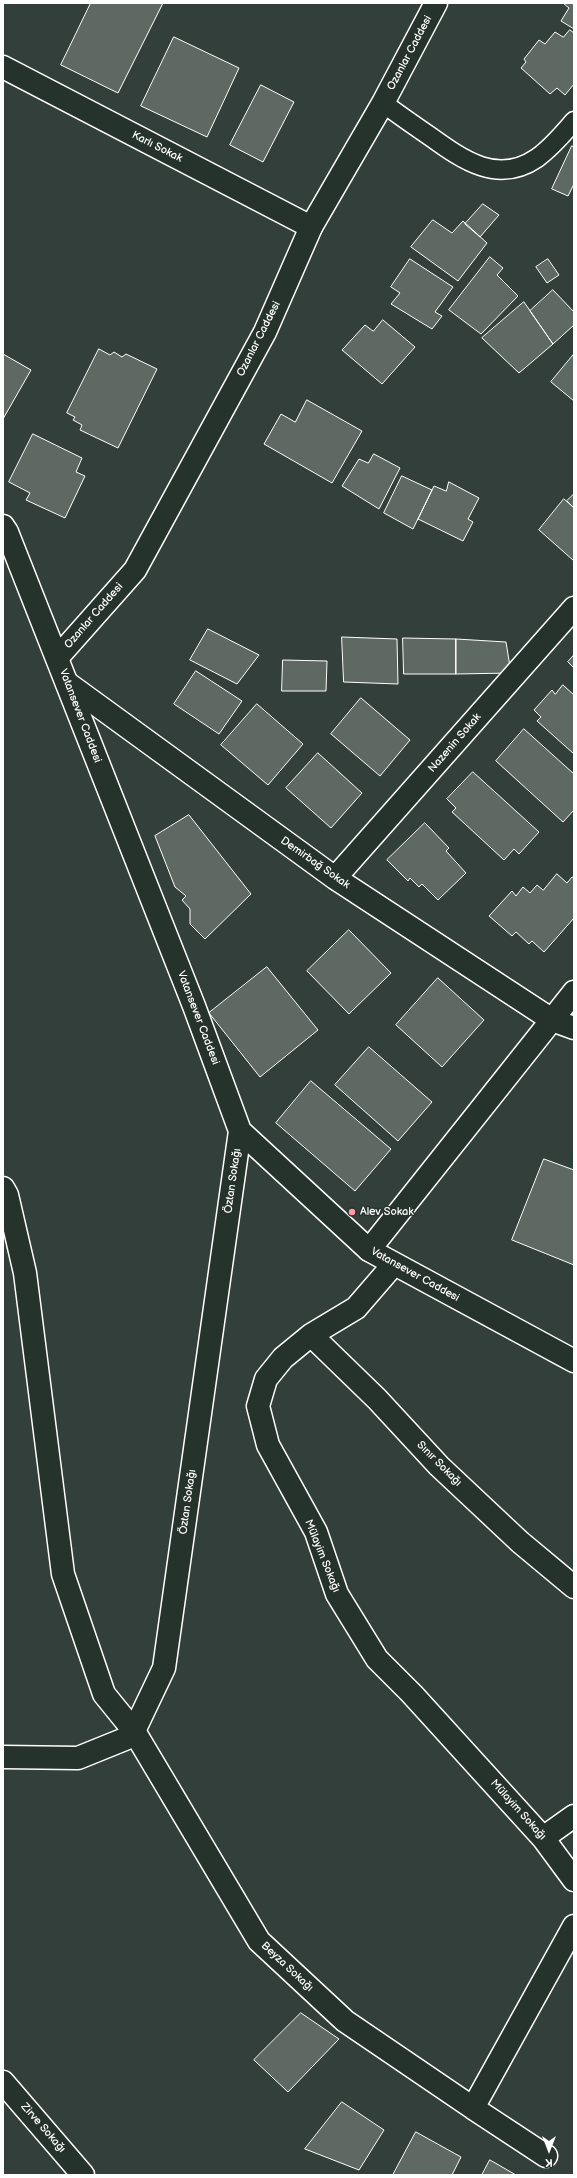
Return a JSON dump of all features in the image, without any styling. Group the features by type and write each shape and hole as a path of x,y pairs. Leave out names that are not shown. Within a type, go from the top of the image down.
{"street":[{"name":"Ozanlar Caddesi","path":"57,658 135,570 265,332 311,226 383,103 436,3"},
{"name":"Karlı Sokak","path":"3,67 311,226"},
{"name":"Vatansever Caddesi","path":"3,526 67,683 194,1006 240,1131 369,1250 574,1361"},
{"name":"Nazenin Sokak","path":"335,878 574,608"},
{"name":"Demirbağ Sokak","path":"67,683 335,878 552,1020 574,1028"},
{"path":"369,1250 574,992"},
{"name":"Öztan Sokağı","path":"134,1731 164,1668 240,1131"},
{"name":"Beyza Sokağı","path":"3,1188 7,1195 25,1273 63,1574 104,1694 134,1731 258,1941 345,2021 546,2156"},
{"name":"Mülayim Sokağı","path":"394,1264 356,1308 311,1335 283,1358 266,1379 258,1406 268,1445 316,1532 337,1594 377,1659 412,1694 543,1838 574,1880"},
{"name":"Sınır Sokağı","path":"311,1335 377,1399 439,1466 520,1542 574,1587"},
{"path":"3,1757 78,1758 125,1739 134,1731"},
{"path":"543,1838 574,1816"},
{"path":"473,2108 574,1926"},
{"name":"Zirve Sokağı","path":"3,2082 83,2175"}],"lane":[{"path":"383,103 461,159 485,168 512,168 537,158 560,137 574,121"}],"building":[{"path":"91,3 163,3 118,93 61,65"},
{"path":"563,3 574,3 574,29 561,21 569,8"},
{"path":"570,30 574,33 574,84 565,95 557,88 550,94 521,68 526,62 524,59 539,40 545,44 555,32 563,37"},
{"path":"174,37 239,68 207,137 141,106"},
{"path":"261,85 294,102 263,162 230,145"},
{"path":"572,146 574,147 574,184 568,196 552,189"},
{"path":"483,204 499,215 480,237 465,224"},
{"path":"433,220 452,233 463,221 487,243 458,281 411,247"},
{"path":"490,257 503,268 497,275 518,296 481,334 449,310"},
{"path":"410,259 453,287 435,312 442,316 432,329 391,304 400,293 391,287"},
{"path":"548,259 559,275 547,283 536,267"},
{"path":"553,290 574,312 574,325 553,344 530,311"},
{"path":"524,302 553,344 519,373 482,338"},
{"path":"383,320 415,347 382,384 342,350 365,325 373,331"},
{"path":"99,349 110,355 114,352 122,357 126,354 157,369 118,448 80,430 82,425 73,420 75,417 67,413"},
{"path":"3,354 31,370 3,419"},
{"path":"574,354 574,401 551,382"},
{"path":"307,400 362,431 332,483 264,444 281,414 295,422"},
{"path":"33,434 82,458 76,472 85,476 65,518 26,500 30,493 9,482"},
{"path":"374,454 400,468 379,509 342,486 359,459 368,463"},
{"path":"402,476 432,490 413,529 384,513"},
{"path":"449,482 479,498 468,519 473,522 463,541 418,519 434,486 446,491"},
{"path":"574,494 574,508 567,501"},
{"path":"564,499 574,508 574,561 539,530"},
{"path":"208,629 259,655 237,684 190,660"},
{"path":"342,637 397,639 398,684 344,682"},
{"path":"403,638 456,639 456,674 404,674"},
{"path":"456,639 506,642 511,673 456,674"},
{"path":"574,655 574,668 568,662"},
{"path":"283,660 327,661 326,691 282,691"},
{"path":"196,671 242,701 219,734 174,704"},
{"path":"563,685 574,695 574,754 537,721 541,717 534,710 552,690 555,694"},
{"path":"361,698 410,740 380,776 331,734"},
{"path":"257,704 303,744 268,785 221,745"},
{"path":"524,729 574,774 574,810 563,822 496,761"},
{"path":"318,753 362,793 331,828 286,788"},
{"path":"473,772 539,832 519,854 514,849 504,860 452,812 456,808 447,799"},
{"path":"189,815 251,894 205,939 190,924 190,909 182,900 186,896 175,887 155,836"},
{"path":"425,823 449,848 446,851 466,873 438,900 422,884 419,887 410,878 408,881 387,860"},
{"path":"557,874 567,883 572,877 574,878 574,918 544,952 532,941 529,944 516,932 512,936 489,916 512,891 516,896 523,887 530,893 537,885 543,890"},
{"path":"349,930 391,973 349,1014 307,971"},
{"path":"267,967 318,1030 260,1077 209,1013"},
{"path":"438,978 484,1020 442,1067 396,1025"},
{"path":"369,1047 432,1102 398,1141 335,1085"},
{"path":"311,1081 391,1149 355,1191 276,1123"},
{"path":"544,1159 574,1170 574,1265 512,1240"},
{"path":"301,2013 339,2039 288,2092 254,2060"},
{"path":"342,2102 384,2130 359,2170 305,2149"},
{"path":"416,2132 461,2157 452,2175 393,2175"},
{"path":"490,2160 516,2175 482,2175"}],"place":[{"name":"Alev Sokak","path":"352,1212"}]}
